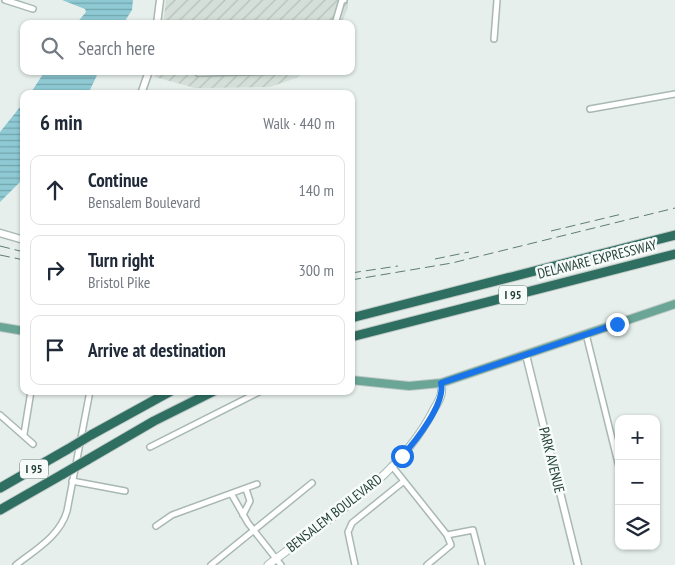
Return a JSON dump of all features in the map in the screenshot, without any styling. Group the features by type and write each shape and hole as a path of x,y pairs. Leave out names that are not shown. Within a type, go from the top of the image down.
{"highway":[{"name":"DELAWARE EXPRESSWAY","path":"355,317 675,235"},
{"name":"DELAWARE EXPRESSWAY","path":"355,336 675,254"},
{"name":"I 95","path":"0,488 164,395"},
{"name":"I 95","path":"0,510 154,421 206,395"}],"main road":[{"path":"355,380 409,386 441,383 675,304"},
{"path":"0,327 20,330"},
{"name":"BENSALEM BOULEVARD","path":"268,565 278,562 371,486 392,466 415,440 430,417 442,393 441,383"}],"street":[{"path":"5,0 33,9"},
{"path":"158,20 160,0"},
{"path":"336,20 342,0 344,0"},
{"path":"494,39 497,0"},
{"path":"142,90 148,75"},
{"path":"590,109 675,94"},
{"path":"0,233 20,239"},
{"path":"586,334 617,460"},
{"name":"PARK AVENUE","path":"526,355 578,565"},
{"path":"24,434 30,395"},
{"path":"16,565 54,534 62,524 89,395"},
{"path":"150,447 254,395"},
{"path":"0,415 24,434 33,444"},
{"path":"392,466 447,535 451,545 426,565"},
{"path":"72,481 125,491"},
{"path":"355,565 348,532 352,523 404,481"},
{"path":"211,565 312,483"},
{"path":"156,526 172,515 257,484"},
{"path":"243,515 250,502 246,489"},
{"path":"232,494 243,515 278,562"},
{"path":"447,535 473,530 482,565"}],"shaded area":[{"path":"166,0 348,0 348,8 343,20 164,20"},
{"path":"155,75 300,75 270,87 195,88 155,77"}],"water":[{"path":"62,0 133,0 132,10 126,20 79,20 86,12 85,9"},
{"path":"42,75 97,75 90,90 33,90"},
{"path":"20,107 20,182 0,202 0,132"}],"railway":[{"path":"355,279 452,263 675,208"},
{"path":"551,231 622,214"},
{"path":"0,246 20,251"},
{"path":"435,259 469,252"},
{"path":"0,255 20,259"},
{"path":"355,272 398,266"}],"route":[{"path":"402,456 430,417 443,390 441,383 617,324"}]}
